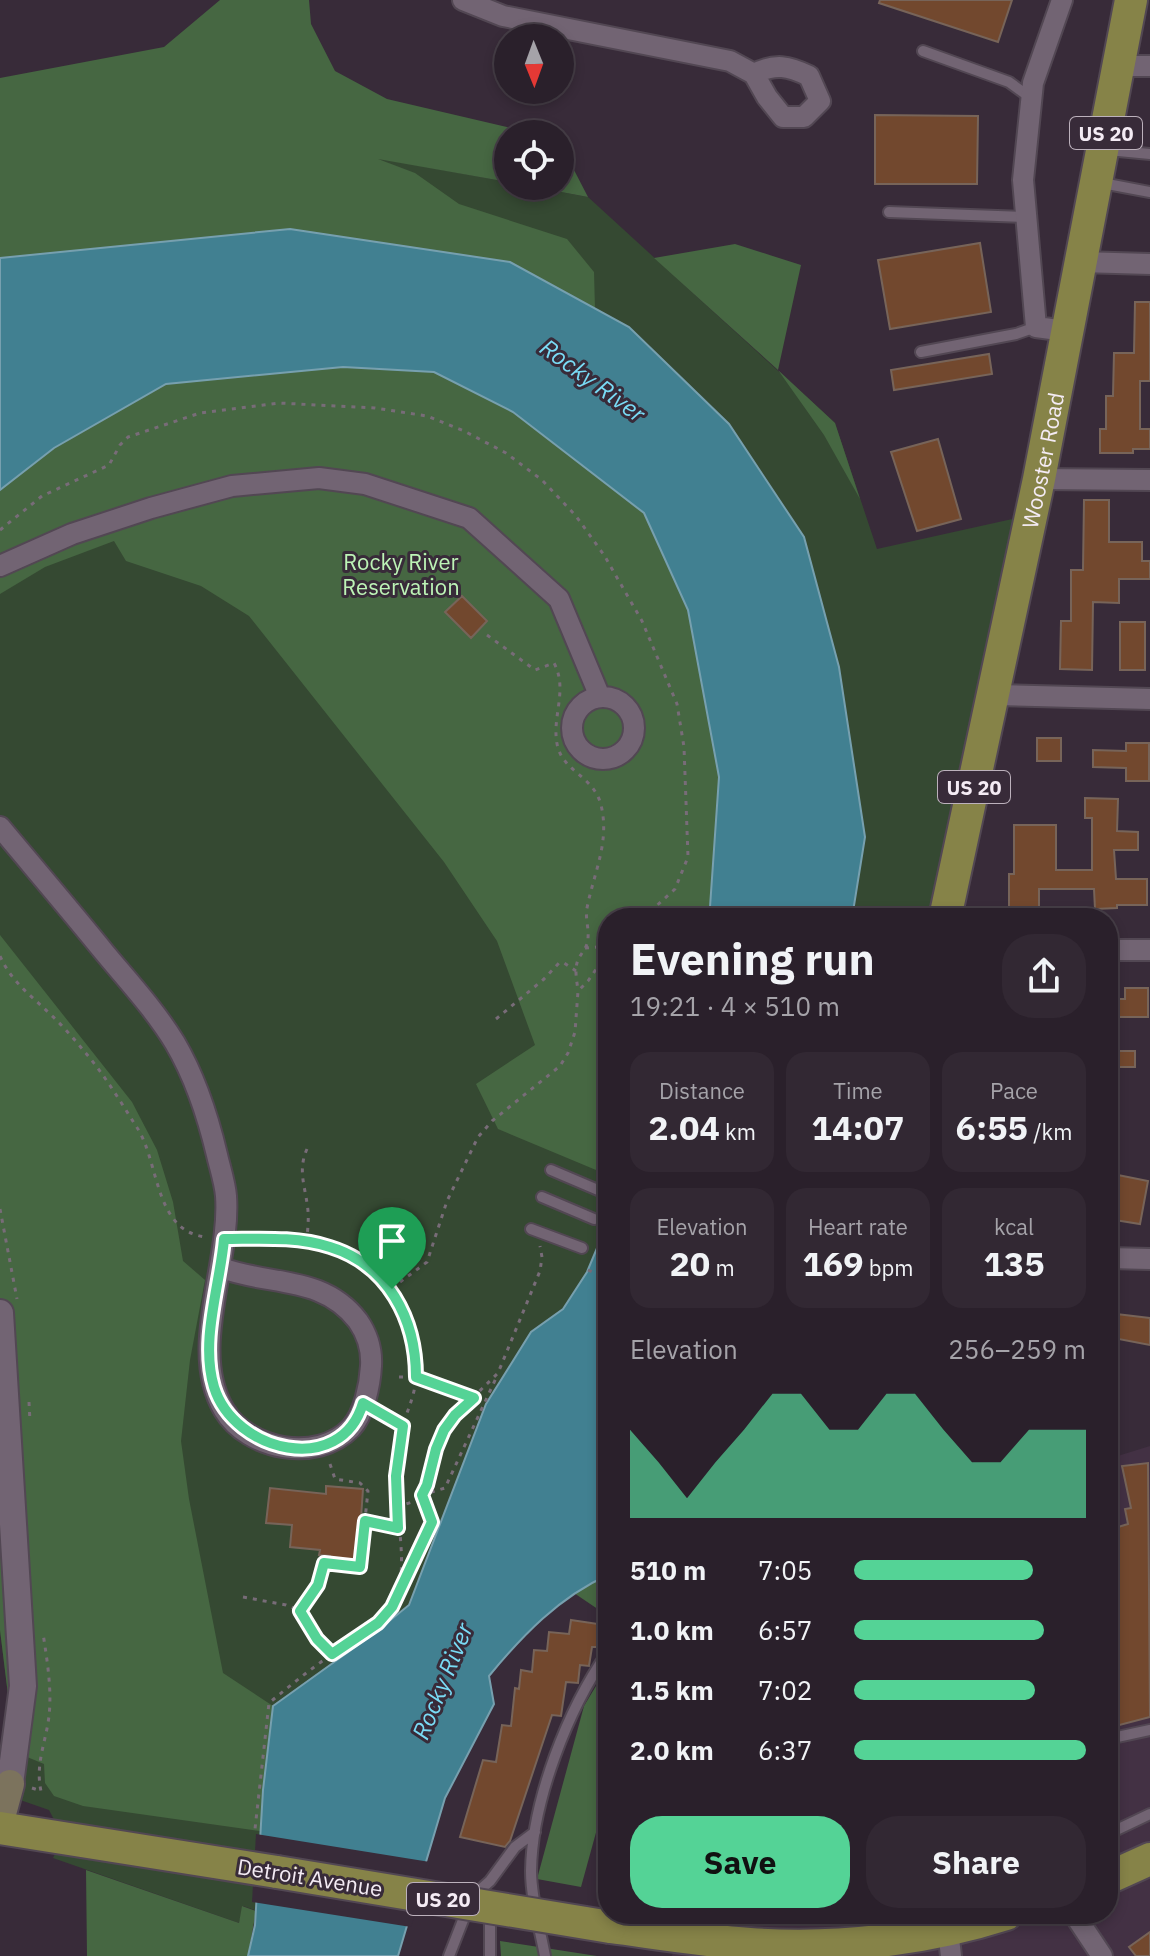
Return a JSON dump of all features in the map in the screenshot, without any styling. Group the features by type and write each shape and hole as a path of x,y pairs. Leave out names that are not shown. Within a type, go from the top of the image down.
{"main road":[{"name":"Wooster Road","path":"947,908 1039,479 1051,329 1080,262 1103,149 1134,66 1131,0"},
{"path":"0,1821 10,1784"},
{"name":"Detroit Avenue","path":"0,1828 610,1927 751,1944 817,1945 899,1938 950,1943 985,1924"},
{"path":"1118,1873 1150,1859"}],"street":[{"path":"463,0 503,16 730,61 754,74"},
{"path":"1051,329 1027,217 1023,180 1033,83 1062,0"},
{"path":"1080,262 1150,264"},
{"path":"0,566 90,528 232,486 319,478 365,484 469,518 559,599 600,697"},
{"path":"1039,479 1150,480"},
{"path":"994,695 1150,699"},
{"path":"0,827 137,991 175,1043 208,1115 226,1196 222,1268 210,1352 213,1385 225,1412 242,1430 268,1444 298,1449 328,1444 351,1428 371,1377 371,1355 364,1330 346,1305 317,1290 284,1281 244,1277 222,1268"},
{"path":"1118,950 1150,950"},
{"path":"1118,1258 1150,1259"},
{"path":"0,1313 23,1686 10,1784"},
{"path":"1081,1924 1102,1956"}],"lane":[{"path":"923,51 1009,82 1031,98"},
{"path":"1103,149 1150,154"},
{"path":"1096,182 1150,192"},
{"path":"889,212 1027,217"},
{"path":"921,352 1051,329"},
{"path":"551,1170 598,1190"},
{"path":"542,1197 594,1219"},
{"path":"531,1229 582,1248"},
{"path":"545,1956 531,1872 535,1832 567,1723 598,1667"},
{"path":"1118,1737 1150,1730"},
{"path":"1118,1829 1150,1814"},
{"path":"449,1956 472,1897 490,1881 515,1847 535,1832"},
{"path":"490,1881 490,1956"}],"path":[{"path":"0,530 42,496 109,465 128,437 200,413 279,403 375,408 427,416 506,453 542,480 576,516 604,555 642,621 677,704 684,747 688,857 675,889 654,908"},
{"path":"392,1289 427,1262 447,1201 478,1137 492,1121 560,1066 568,1053 575,1032 576,971 588,936 587,904 599,866 604,834 598,796 587,779 567,763 558,746 561,681 554,663 535,670 487,635"},
{"path":"585,948 598,947"},
{"path":"0,956 8,975 51,1014 86,1053 142,1135 151,1156 157,1186 170,1216 182,1229 195,1236 269,1239 329,1246 358,1259 392,1289 413,1341 416,1377 403,1426 396,1476 402,1562 399,1591"},
{"path":"496,1019 559,963 576,971"},
{"path":"578,991 598,966"},
{"path":"307,1149 301,1161 301,1173 308,1209 307,1243"},
{"path":"397,1507 445,1488 498,1373 540,1271 542,1257 539,1243"},
{"path":"588,1270 598,1274"},
{"path":"255,1829 269,1703 378,1623 392,1607 432,1522 422,1495 444,1430 498,1373"},
{"path":"399,1377 416,1377 474,1398"},
{"path":"363,1403 403,1426"},
{"path":"300,1611 318,1585 324,1563 360,1567 368,1491 360,1483 335,1479 330,1464"},
{"path":"365,1521 398,1528"},
{"path":"243,1597 286,1605 300,1611 311,1631 332,1654"}],"shaded area":[{"path":"1150,1446 1150,1956 672,1956 681,1924 1118,1924 1118,1456"}],"green space":[{"path":"220,0 309,0 311,24 335,71 387,99 494,124 494,180 378,159 415,173 459,204 567,239 594,272 595,309 510,262 290,229 0,258 0,78 164,47"},
{"name":"Rocky River Reservation","path":"0,146 312,146 494,179 494,200 574,200 574,194 588,197 835,423 877,549 1021,517 948,908 598,908 598,1580 573,1594 542,1619 489,1676 494,1704 445,1798 398,1956 384,1956 243,1906 239,1923 53,1858 63,1837 49,1810 0,1793 15,1752 0,1630"},
{"path":"574,170 588,197 574,194"},
{"path":"735,244 801,265 778,370 654,258"},
{"path":"343,367 435,372 513,412 644,513 688,610 719,777 710,907 598,908 598,1171 498,1129 476,1084 535,1045 497,941 444,862 249,616 201,586 126,561 114,541 45,567 0,594 0,490 54,448 166,384"},
{"path":"778,370 835,423 860,499 824,435"},
{"path":"0,935 132,1102 157,1150 173,1202 183,1261 205,1280 190,1360 181,1441 189,1499 223,1673 273,1706 260,1831 83,1806 54,1796 45,1783 44,1764 15,1752 0,1630"},
{"path":"598,1580 598,1609 574,1593"},
{"path":"598,1683 598,1825 581,1887 537,1879 584,1706"},
{"path":"86,1870 239,1923 242,1906 256,1911 248,1956 87,1956"},
{"path":"500,1941 597,1956 501,1956"}],"water":[{"name":"Rocky River","path":"290,229 510,262 629,327 729,424 804,537 839,667 865,837 854,908 710,908 719,777 688,610 644,513 513,412 434,372 343,367 166,384 54,448 0,490 0,258"},
{"name":"Rocky River","path":"598,1246 598,1580 573,1594 542,1619 489,1676 494,1704 445,1798 398,1956 248,1956 255,1925 263,1790 273,1706 409,1605 486,1404 531,1332 563,1309 587,1272"}],"pier":[{"path":"256,1834 430,1862 411,1927 252,1902"}],"building":[{"path":"880,0 1012,0 998,42 879,3"},
{"path":"875,115 978,116 977,184 875,184"},
{"path":"980,243 991,312 890,329 878,260"},
{"path":"1135,302 1150,302 1150,381 1140,381 1140,429 1150,429 1150,449 1133,449 1133,453 1100,453 1100,429 1106,429 1106,396 1113,396 1114,353 1134,353"},
{"path":"989,354 992,374 894,390 891,370"},
{"path":"938,439 961,519 917,531 891,452"},
{"path":"1084,500 1109,500 1109,542 1142,542 1142,561 1150,561 1150,579 1119,579 1119,603 1093,602 1092,670 1060,669 1061,621 1071,621 1071,570 1083,570"},
{"path":"462,596 487,621 471,638 445,612"},
{"path":"1120,622 1145,622 1145,670 1120,670"},
{"path":"1037,738 1061,738 1061,761 1037,761"},
{"path":"1126,743 1149,743 1149,781 1126,781 1126,768 1093,767 1093,750 1126,751"},
{"path":"1085,798 1118,799 1117,831 1138,832 1138,850 1114,850 1116,879 1147,879 1147,905 1095,908 1094,889 1039,889 1039,908 1009,908 1009,874 1014,874 1014,825 1056,825 1056,870 1092,870 1092,818 1085,818"},
{"path":"1125,988 1148,988 1148,1017 1118,1017 1118,999 1125,999"},
{"path":"1118,1051 1135,1051 1135,1067 1118,1067"},
{"path":"1118,1175 1148,1181 1140,1224 1118,1221"},
{"path":"1118,1314 1150,1318 1150,1345 1118,1339"},
{"path":"1148,1463 1150,1717 1118,1725 1118,1527 1128,1524 1125,1509 1131,1508 1122,1466"},
{"path":"326,1486 363,1489 358,1562 330,1559 330,1556 319,1555 320,1550 290,1547 292,1525 266,1523 270,1488 326,1494"},
{"path":"571,1620 598,1624 598,1647 592,1647 589,1666 580,1665 578,1683 566,1682 561,1716 552,1715 510,1841 505,1847 460,1837 483,1760 496,1762 502,1725 511,1726 515,1688 519,1689 521,1670 532,1672 534,1650 547,1651 549,1632 569,1634"},
{"path":"1150,1932 1150,1956 1136,1956 1129,1947"}],"route":[{"path":"224,1239 269,1239 329,1246 358,1259 392,1289 413,1341 416,1377 474,1398 455,1415 436,1449 422,1495 432,1522 392,1607 378,1623 332,1654 317,1639 300,1611 318,1585 324,1563 360,1567 365,1521 398,1528 396,1476 403,1426 363,1403 351,1428 328,1444 298,1449 268,1444 242,1430 225,1412 213,1385 210,1352 224,1239"}]}
